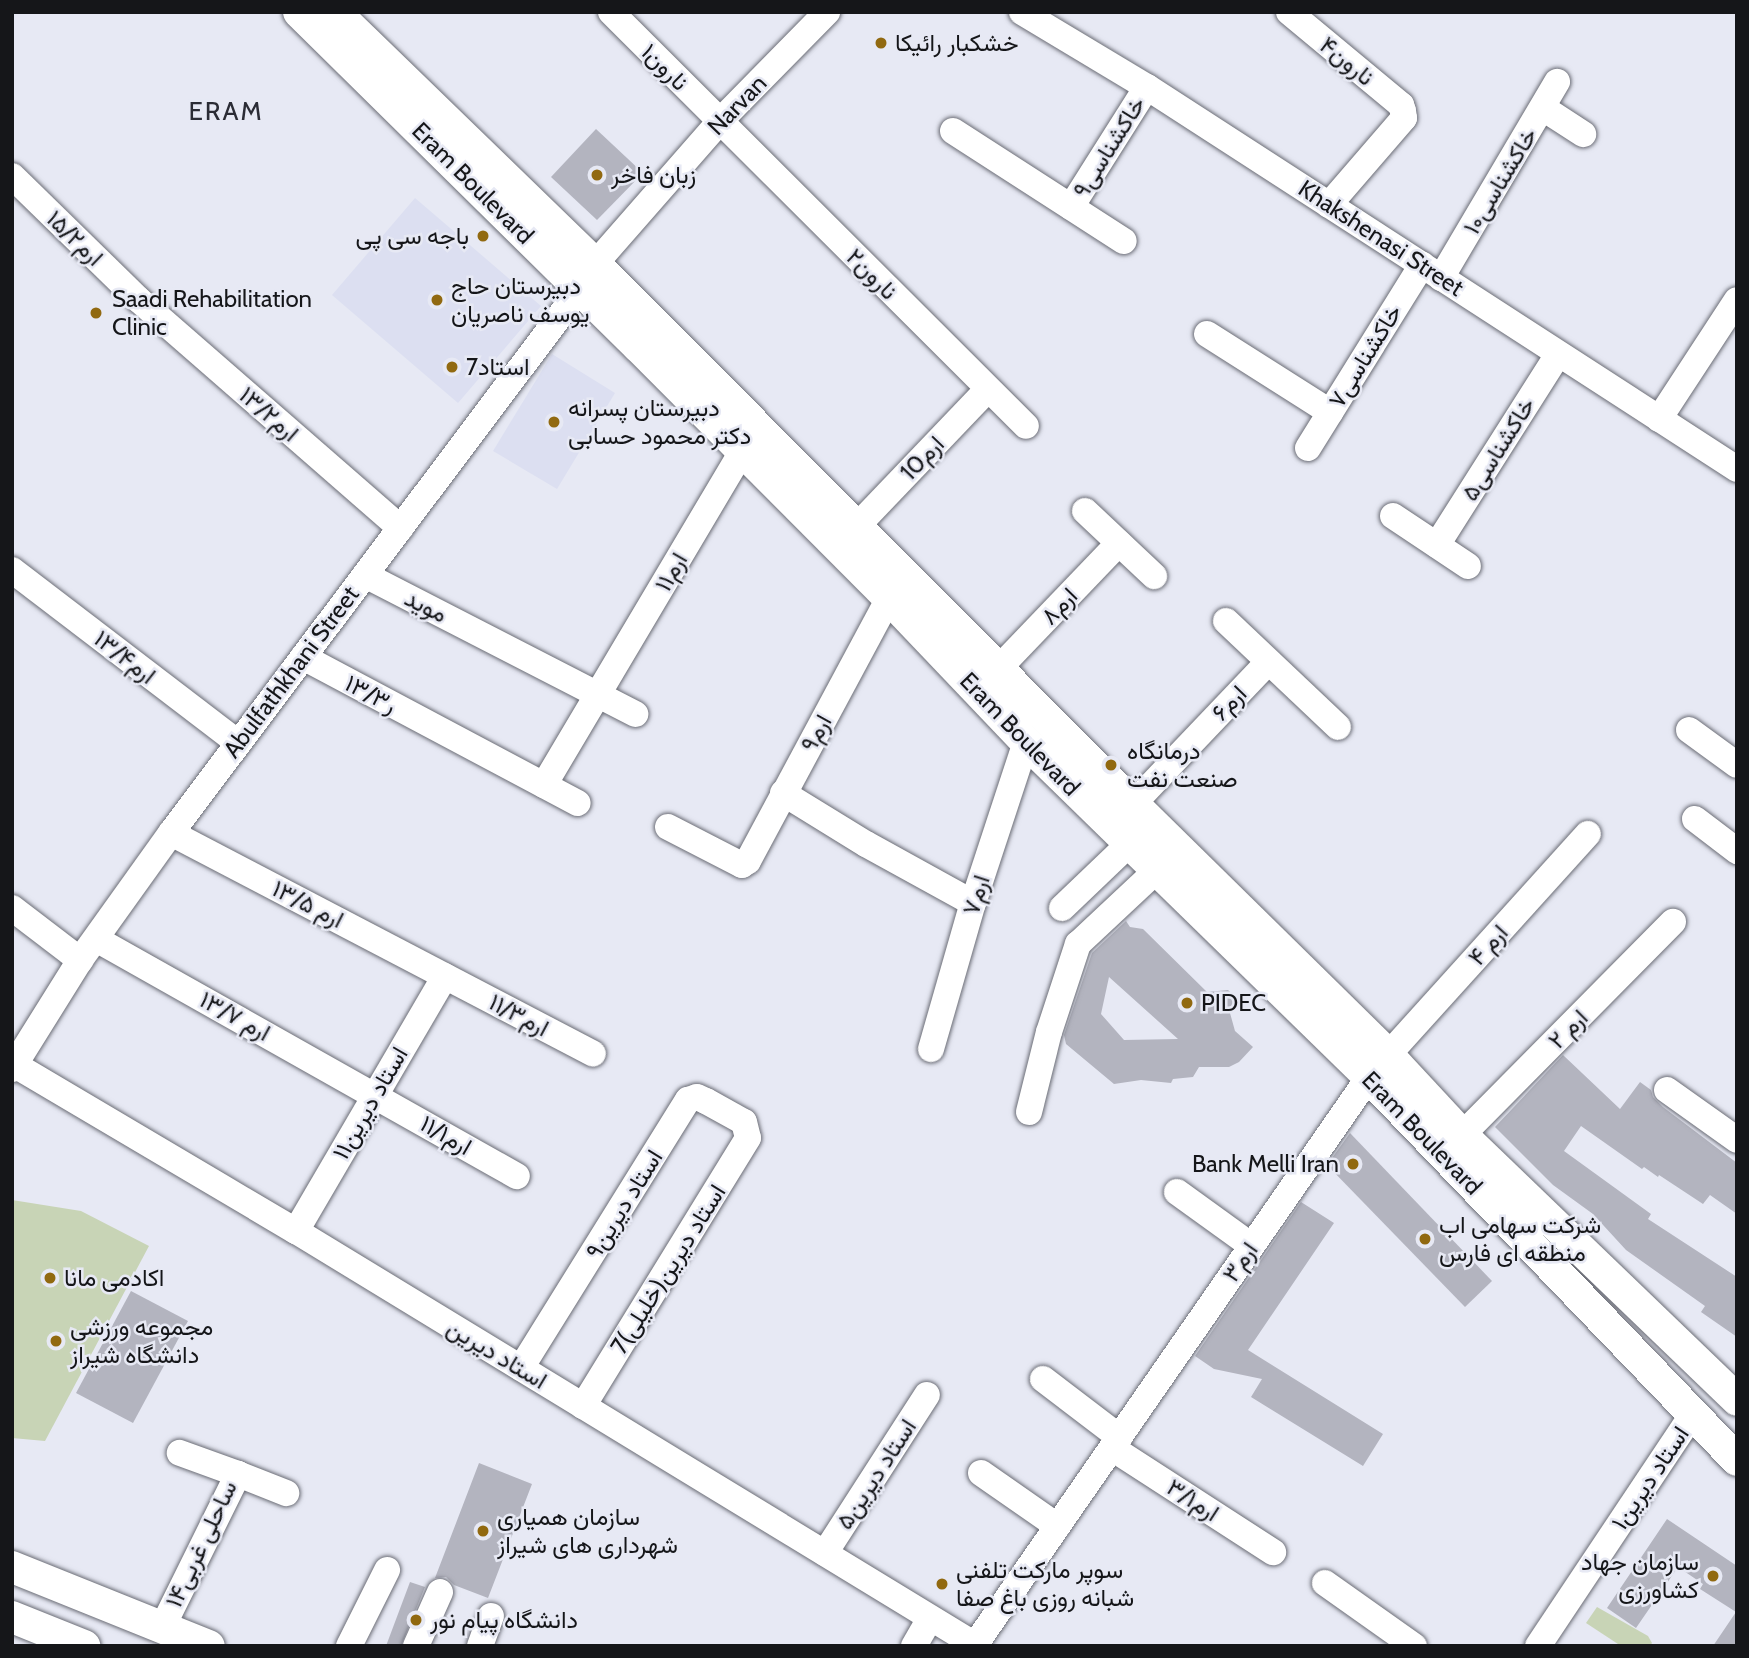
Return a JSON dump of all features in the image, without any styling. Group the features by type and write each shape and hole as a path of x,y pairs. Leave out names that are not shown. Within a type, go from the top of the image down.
{"main road":[{"name":"Eram Boulevard","path":"299,12 857,526 907,603 999,668 1133,804 1379,1066 1692,1415 1737,1460"},
{"name":"Eram Boulevard","path":"335,12 588,276 741,451 907,603 1026,742 1156,871 1462,1135 1737,1400"},
{"path":"12,1567 209,1646"},
{"path":"12,1618 84,1646"}],"street":[{"name":"نارون۱","path":"611,12 720,121"},
{"name":"Narvan","path":"588,276 720,121 827,12"},
{"name":"Khakshenasi Street","path":"1022,12 1147,87 1737,469"},
{"name":"نارون۴","path":"1305,17 1401,105 1404,118 1329,205"},
{"name":"خاکشناسی۱۰","path":"1432,272 1544,108 1557,82"},
{"name":"خاکشناسی۹","path":"1071,207 1147,87"},
{"path":"1544,108 1583,134"},
{"name":"نارون۲","path":"720,121 1026,426"},
{"path":"953,131 1124,241"},
{"name":"۱۵/۲ارم","path":"12,176 139,300"},
{"name":"خاکشناسی۷","path":"1308,448 1330,412 1432,272"},
{"name":"Abulfathkhani Street","path":"14,1067 88,949 170,833 588,276"},
{"name":"۱۳/۲ارم","path":"139,300 400,528"},
{"path":"1659,419 1737,300"},
{"path":"1207,334 1330,412"},
{"name":"خاکشناسی۵","path":"1437,545 1559,354"},
{"name":"ارم10","path":"857,526 987,390"},
{"name":"ارم۱۱","path":"544,785 601,694 741,451"},
{"path":"1085,511 1154,576"},
{"path":"1393,516 1468,566"},
{"name":"ارم۸","path":"999,668 1119,543"},
{"name":"۱۳/۴ارم","path":"12,570 238,743"},
{"name":"موید","path":"365,575 601,694 635,714"},
{"name":"ارم۹","path":"668,827 742,865 748,861 783,793 907,603"},
{"path":"1226,621 1338,727"},
{"name":"۱۳/۳ر","path":"303,657 578,803"},
{"name":"ارم۶","path":"1133,804 1268,662"},
{"path":"1689,730 1737,765"},
{"name":"ارم۷","path":"931,1049 973,903 1026,742"},
{"path":"783,793 866,844 973,903"},
{"path":"1695,820 1737,851"},
{"name":"۱۳/۵ ارم","path":"170,833 445,976"},
{"name":"ارم ۴","path":"1379,1066 1588,834"},
{"path":"1062,908 1129,844"},
{"path":"1029,1112 1049,1032 1078,944 1156,871"},
{"name":"۱۳/۷ ارم","path":"12,908 375,1093"},
{"name":"ارم ۲","path":"1462,1135 1673,922"},
{"name":"۱۱/۳ارم","path":"445,976 593,1055"},
{"name":"استاد دیرین۱۱","path":"296,1231 445,976"},
{"name":"ارم۳","path":"976,1645 1379,1066"},
{"name":"استاد دیرین","path":"14,1067 296,1231 976,1645"},
{"path":"1667,1090 1737,1140"},
{"name":"۱۱/۱ارم","path":"375,1093 517,1176"},
{"name":"استاد دیرین۹","path":"521,1368 688,1100 696,1097 706,1101 744,1122 748,1130"},
{"name":"7استاد دیرین(خلیلی)","path":"583,1406 748,1138 748,1130"},
{"path":"1177,1192 1252,1246"},
{"name":"۳/۱ارم","path":"1043,1379 1116,1442 1273,1552"},
{"name":"استاد دیرین۵","path":"825,1553 927,1395"},
{"name":"استاد دیرین۱","path":"1538,1646 1692,1415"},
{"name":"ساحلی غربی۱۴","path":"162,1628 238,1474 180,1452"},
{"path":"981,1473 1057,1526"},
{"path":"238,1474 286,1493"},
{"path":"349,1646 387,1570"},
{"path":"1325,1583 1414,1646"},
{"path":"416,1646 440,1591"},
{"path":"480,1646 492,1616"},
{"path":"914,1646 930,1618"}],"shaded area":[{"name":"دبیرستان حاج یوسف ناصریان","path":"415,198 541,306 458,403 332,295"},
{"name":"دبیرستان پسرانه دکتر محمود حسابی","path":"552,354 615,393 557,489 493,451"}],"green space":[{"name":"مجموعه ورزشی دانشگاه شیراز","path":"12,1200 81,1211 149,1246 45,1441 12,1438"},
{"path":"1597,1607 1648,1636 1652,1643 1650,1646 1621,1646 1586,1623"}],"building":[{"name":"زبان فاخر","path":"596,129 643,173 597,220 551,177"},
{"name":"PIDEC","path":"1126,921 1130,927 1143,929 1207,992 1228,990 1238,999 1237,1006 1230,1013 1235,1031 1253,1047 1239,1062 1229,1067 1199,1067 1193,1077 1173,1079 1171,1083 1141,1080 1114,1084 1066,1044 1064,1035 1092,953","holes":["1109,977 1178,1039 1124,1040 1101,1014"]},
{"path":"1563,1055 1620,1109 1640,1082 1651,1090 1653,1097 1663,1107 1737,1163 1737,1214 1710,1195 1703,1204 1659,1175 1658,1177 1644,1167 1642,1169 1581,1126 1564,1151 1651,1214 1648,1219 1737,1277 1737,1337 1701,1312 1705,1306 1626,1250 1593,1214 1553,1185 1495,1127"},
{"name":"شرکت سهامی اب منطقه ای فارس","path":"1350,1133 1492,1281 1465,1307 1327,1165"},
{"path":"1301,1202 1334,1223 1248,1350 1383,1434 1363,1466 1251,1397 1262,1379 1214,1369 1195,1356"},
{"path":"131,1291 188,1321 133,1423 76,1393"},
{"name":"سازمان همیاری شهرداری های شیراز","path":"479,1463 532,1484 488,1598 454,1585 446,1577 435,1578"},
{"name":"سازمان جهاد کشاورزی","path":"1667,1519 1737,1566 1737,1646 1713,1646 1736,1612 1700,1589 1703,1584 1678,1567 1636,1628 1607,1608"},
{"path":"410,1582 425,1587 401,1646 386,1646"}],"place":[{"name":"خشکبار رائیکا","path":"881,43"},
{"name":"زبان فاخر","path":"597,175"},
{"name":"باجه سی پی","path":"483,236"},
{"name":"دبیرستان حاج یوسف ناصریان","path":"437,300"},
{"name":"Saadi Rehabilitation Clinic","path":"96,313"},
{"name":"7استاد","path":"452,367"},
{"name":"دبیرستان پسرانه دکتر محمود حسابی","path":"554,422"},
{"name":"درمانگاه صنعت نفت","path":"1111,765"},
{"name":"PIDEC","path":"1187,1003"},
{"name":"Bank Melli Iran","path":"1353,1164"},
{"name":"شرکت سهامی اب منطقه ای فارس","path":"1425,1239"},
{"name":"اکادمی مانا","path":"50,1278"},
{"name":"مجموعه ورزشی دانشگاه شیراز","path":"56,1341"},
{"name":"سازمان همیاری شهرداری های شیراز","path":"483,1531"},
{"name":"سازمان جهاد کشاورزی","path":"1713,1576"},
{"name":"سوپر مارکت تلفنی شبانه روزی باغ صفا","path":"942,1584"},
{"name":"دانشگاه پیام نور","path":"416,1620"}],"district":[{"name":"ERAM","path":"226,112"}]}
